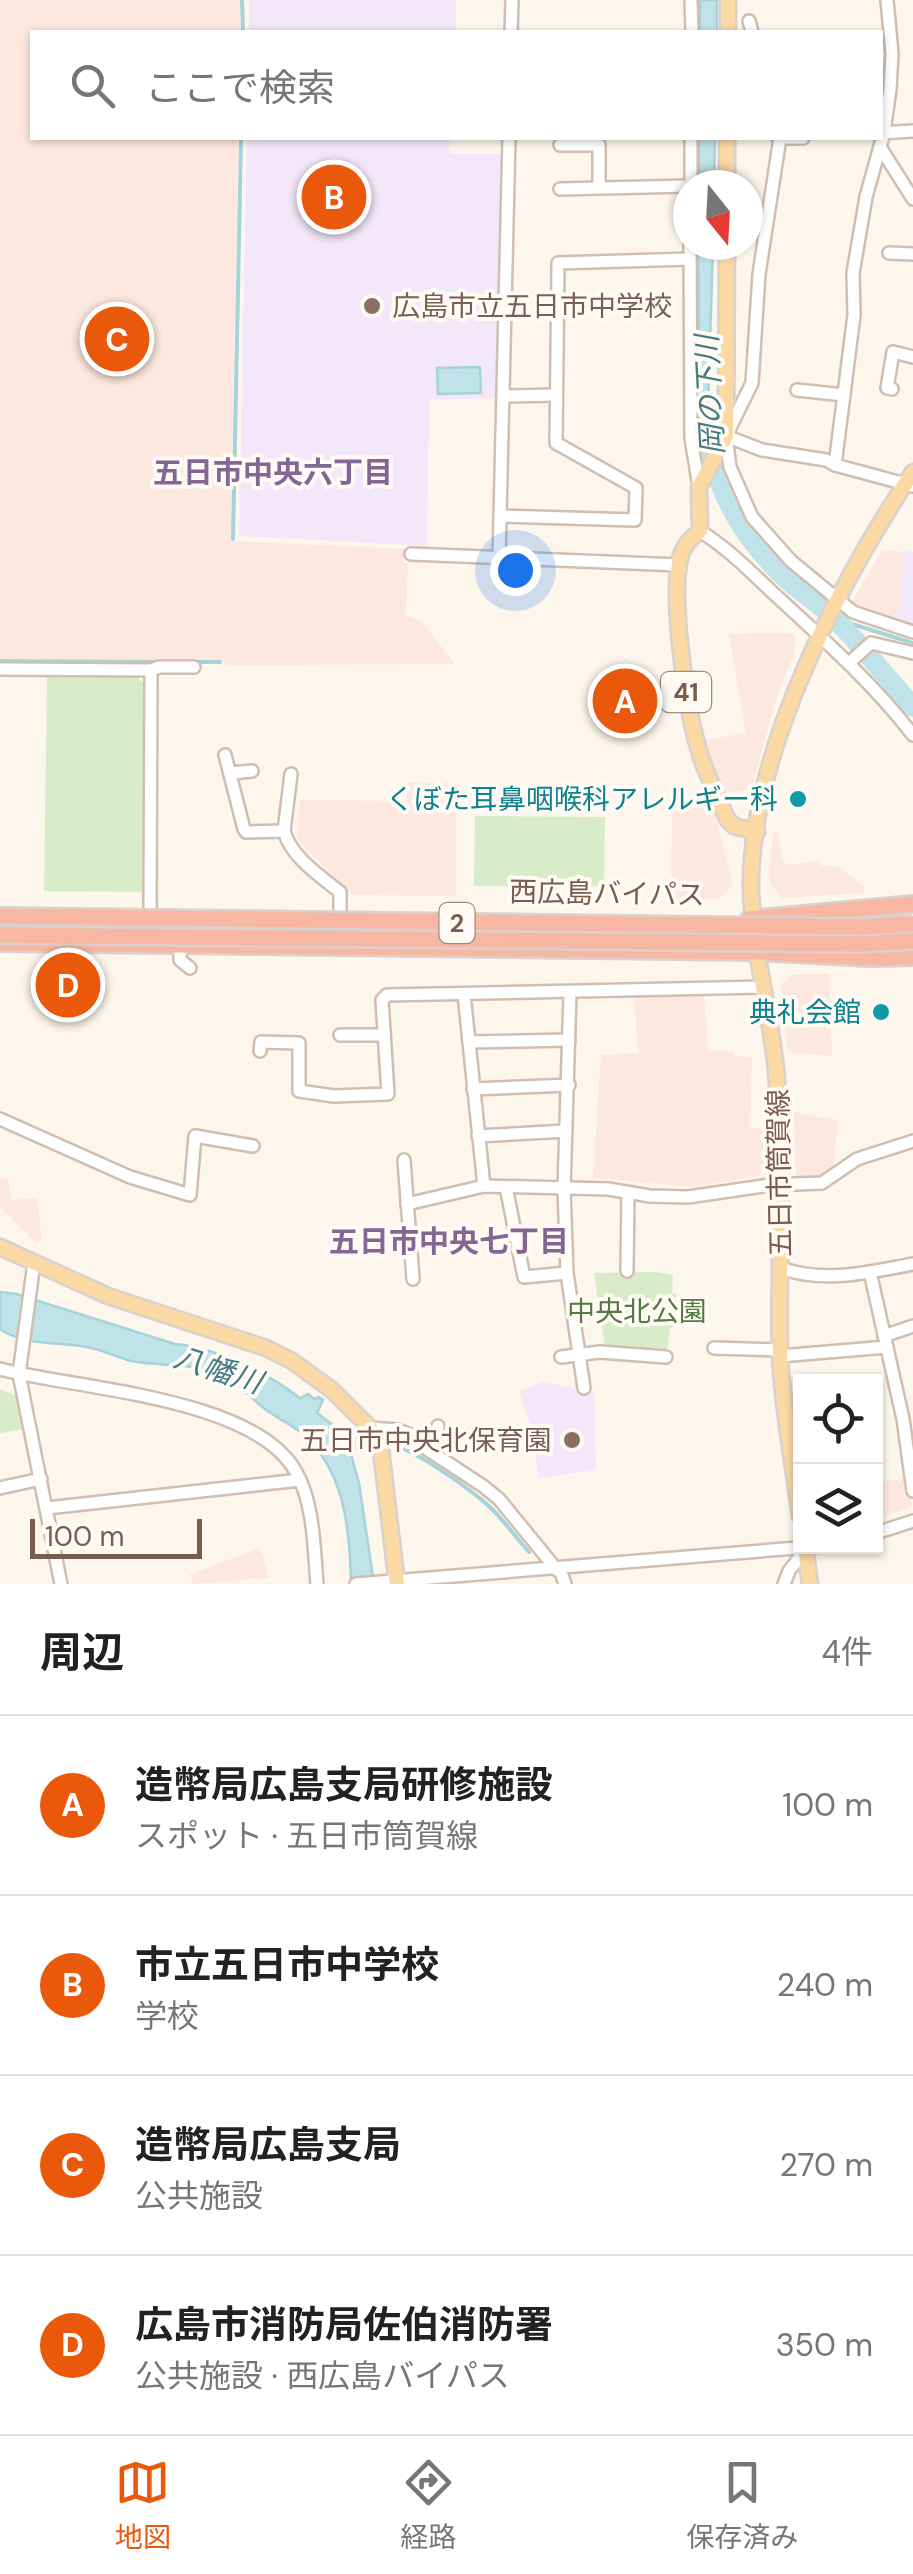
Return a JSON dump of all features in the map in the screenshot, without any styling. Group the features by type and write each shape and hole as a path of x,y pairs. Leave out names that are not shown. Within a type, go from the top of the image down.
{"highway":[{"name":"西広島バイパス","path":"0,913 754,920 911,904"},
{"name":"西広島バイパス","path":"0,913 913,924"},
{"name":"西広島バイパス","path":"0,934 860,944 913,941"},
{"name":"西広島バイパス","path":"0,944 913,957"}],"main road":[{"path":"728,0 728,30"},
{"path":"727,140 727,170"},
{"path":"679,565 684,548 700,531 701,483 724,441 727,260"},
{"name":"五日市筒賀線","path":"794,1464 780,1353 781,1184 776,1071 754,920 752,863 780,734 822,630 835,600 910,480"},
{"name":"41","path":"679,565 683,664 695,738 727,818 734,826 758,832"},
{"path":"0,1246 33,1267 266,1348 309,1372 372,1430 381,1450 397,1582"},
{"path":"810,1584 811,1554"}],"street":[{"path":"511,30 512,0"},
{"path":"691,0 692,30"},
{"path":"883,113 887,0"},
{"path":"883,137 913,131"},
{"path":"499,559 509,140"},
{"path":"690,170 692,140"},
{"path":"779,140 759,274 752,383 724,441 726,452 735,484 752,517 791,560 853,612 913,632"},
{"path":"835,465 854,315 853,273 880,140"},
{"path":"883,140 913,200"},
{"path":"560,145 599,145 599,187"},
{"path":"560,188 673,185"},
{"path":"889,253 913,254"},
{"path":"500,516 635,520 636,488 556,443 558,264 690,260 691,438 701,483"},
{"path":"892,389 887,388 893,352 913,357"},
{"path":"797,390 844,395"},
{"path":"503,396 556,395"},
{"path":"724,441 910,480"},
{"path":"700,531 822,630 852,660 913,735"},
{"path":"410,554 679,565"},
{"path":"852,660 871,642 913,653"},
{"path":"0,668 194,667"},
{"path":"150,912 151,670"},
{"path":"225,755 246,832 284,831"},
{"path":"230,773 252,771"},
{"path":"291,774 284,831 287,842 340,892 340,914"},
{"path":"180,946 180,960 190,968"},
{"path":"260,1051 261,1042 299,1043 300,1092 334,1096 388,1094 382,1000 387,995 762,987"},
{"path":"570,993 564,1190 567,1273 584,1388"},
{"path":"464,994 484,1186"},
{"path":"340,1035 384,1035"},
{"path":"468,1042 569,1040"},
{"path":"473,1089 569,1085"},
{"path":"0,1119 130,1177 190,1195 195,1136 253,1146"},
{"path":"478,1136 566,1131"},
{"path":"407,1204 484,1186 608,1189 700,1197 781,1184 826,1182 857,1159 913,1140"},
{"path":"404,1160 413,1279"},
{"path":"506,1187 524,1277 567,1273"},
{"path":"628,1193 628,1271"},
{"path":"781,1268 804,1276 837,1277 913,1264"},
{"path":"33,1267 20,1367 61,1584"},
{"path":"870,1272 903,1419 913,1491"},
{"path":"714,1348 780,1353 885,1341 913,1326"},
{"path":"562,1358 640,1353 666,1357"},
{"path":"0,1368 20,1367 161,1399 264,1439 290,1463 300,1480 318,1584"},
{"path":"430,1451 438,1426"},
{"path":"372,1430 398,1430 411,1435 499,1498 559,1570 565,1584"},
{"path":"0,1488 41,1480"},
{"path":"47,1508 300,1480"},
{"path":"883,1531 913,1521"},
{"path":"356,1584 793,1550"},
{"path":"784,1584 789,1571 805,1554"}],"shaded area":[{"path":"0,0 240,0 240,30 30,30 30,140 238,140 231,541 404,549 403,563 408,563 406,615 422,622 455,664 227,665 223,661 0,659"},
{"path":"249,0 456,0 456,30 249,30"},
{"name":"広島市立五日市中学校","path":"247,140 449,140 450,154 504,154 499,398 429,400 427,546 239,536"},
{"path":"882,550 905,552 897,624 854,607 852,602"},
{"path":"905,550 913,552 913,628 897,624"},
{"path":"793,633 793,656 751,789 724,793 703,740 746,733 729,634"},
{"path":"408,782 456,783 456,896 352,895 297,839 300,800 407,801"},
{"path":"699,799 714,812 733,885 718,899 671,898 672,804 693,804"},
{"path":"774,832 778,833 782,860 788,865 818,861 820,865 839,867 865,887 864,893 782,898 771,885 768,872"},
{"path":"793,974 829,974 832,1056 788,1052 781,986"},
{"path":"704,992 708,1051 732,1051 734,1056 752,1057 750,1127 764,1129 764,1170 758,1176 693,1187 593,1178 601,1055 638,1053 634,994"},
{"path":"794,1112 838,1120 833,1170 821,1179 796,1180"},
{"path":"8,1178 11,1200 37,1198 42,1241 36,1243 0,1207 0,1179"},
{"path":"542,1382 594,1391 596,1470 539,1478 531,1427 519,1391"},
{"path":"908,1479 912,1507 883,1517 883,1481"},
{"path":"260,1548 269,1578 193,1584 190,1574"}],"green space":[{"path":"47,677 137,678 145,684 147,892 44,891"},
{"path":"475,816 605,817 604,886 474,886"},
{"name":"中央北公園","path":"594,1273 673,1275 672,1293 676,1294 675,1326 670,1328 667,1353 605,1348"},
{"path":"0,1389 17,1396 24,1429 0,1433"}],"water":[{"path":"700,0 717,0 717,30 700,30"},
{"path":"699,140 715,140 714,170 699,170"},
{"path":"698,260 713,260 707,440 699,378"},
{"path":"480,367 481,393 438,394 437,368"},
{"name":"八幡川","path":"0,1292 224,1356 300,1398 308,1394 314,1399 319,1397 323,1400 317,1413 334,1426 362,1428 373,1442 350,1451 359,1483 374,1584 351,1584 342,1501 326,1463 299,1431 217,1372 131,1361 87,1347 10,1335 0,1329"}],"waterway":[{"path":"242,0 243,30"},
{"path":"233,539 241,140"},
{"name":"岡の下川","path":"706,416 721,486 743,528 772,565 847,631 913,707"},
{"path":"836,619 913,643"},
{"path":"0,661 160,662"},
{"path":"195,662 220,662"},
{"path":"380,1441 423,1459 470,1491 493,1510 529,1552"}],"place":[{"name":"市立五日市中学校","path":"334,197"},
{"name":"広島市立五日市中学校","path":"372,306"},
{"name":"造幣局広島支局","path":"117,339"},
{"name":"造幣局広島支局研修施設","path":"625,701"},
{"name":"くぼた耳鼻咽喉科アレルギー科","path":"798,799"},
{"name":"広島市消防局佐伯消防署","path":"68,985"},
{"name":"典礼会館","path":"881,1012"},
{"name":"五日市中央北保育園","path":"572,1440"}],"district":[{"name":"五日市中央六丁目","path":"273,473"},
{"name":"五日市中央七丁目","path":"449,1242"}]}
